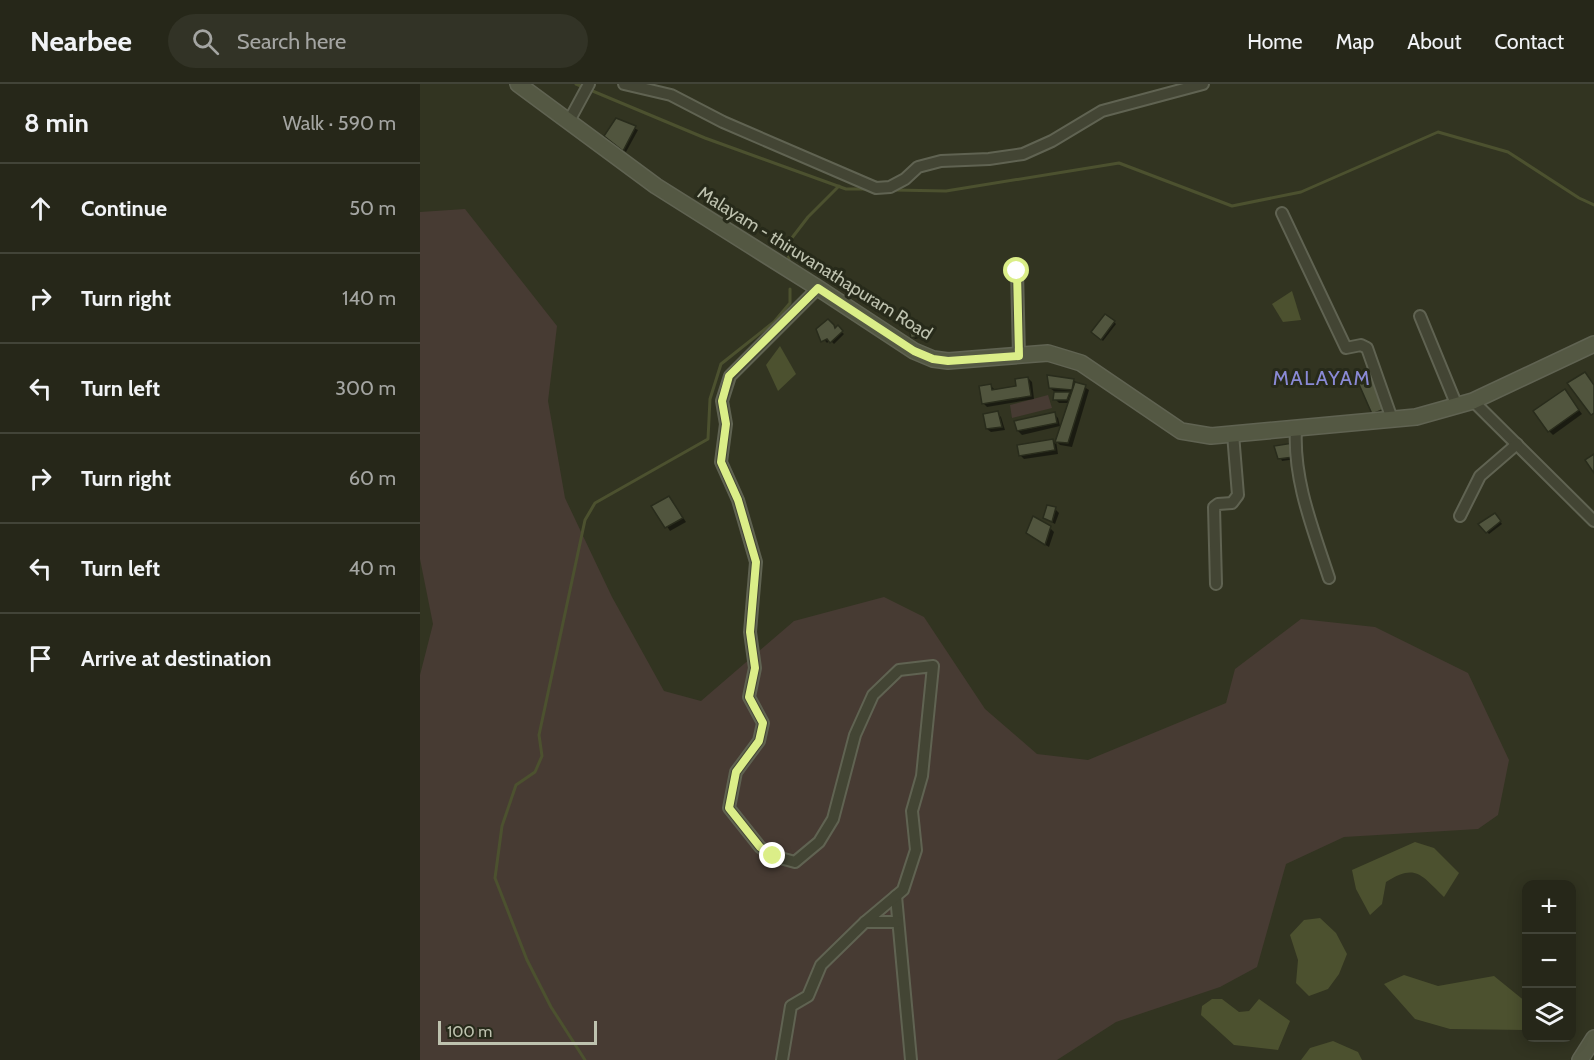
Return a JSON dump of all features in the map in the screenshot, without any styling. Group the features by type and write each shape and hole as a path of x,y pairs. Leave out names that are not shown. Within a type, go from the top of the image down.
{"main road":[{"name":"Malayam - thiruvanathapuram Road","path":"518,84 656,186 914,351 933,359 948,361 1048,353 1080,363 1181,431 1211,436 1416,417 1473,401 1594,344"},
{"path":"1580,1060 1587,1045 1594,1038"}],"street":[{"path":"569,121 589,84"},
{"path":"624,84 671,95 723,122 876,188 890,187 905,179 918,167 941,161 989,159 1023,154 1052,141 1102,111 1203,84"},
{"path":"1282,213 1346,348 1361,345 1367,348 1392,419"},
{"path":"1017,271 1019,356"},
{"path":"782,1060 791,1006 808,996 821,965 865,922 903,890 916,850 912,811 922,776 933,666 900,670 873,694 855,735 833,819 819,842 795,862 773,856 760,847 729,808 736,772 759,741 763,723 749,697 755,668 750,632 756,562 738,500 721,462 726,424 722,401 729,376 818,288"},
{"path":"1420,316 1457,406"},
{"path":"1473,401 1594,521"},
{"path":"1296,429 1295,451 1298,475 1329,578"},
{"path":"1216,584 1214,507 1218,504 1232,503 1238,495 1233,434"},
{"path":"1460,516 1480,476 1517,444"},
{"path":"896,896 911,1060"},
{"path":"865,922 898,922"}],"shaded area":[{"path":"465,209 557,326 548,401 565,498 612,597 664,691 701,701 794,621 884,597 924,617 985,709 1037,754 1088,760 1226,703 1235,669 1301,619 1375,627 1468,673 1509,760 1498,815 1478,829 1344,837 1286,864 1257,967 1220,987 1116,1022 1057,1060 420,1060 420,675 433,624 420,559 420,212"},
{"path":"1292,291 1301,320 1283,322 1272,304"},
{"path":"780,346 796,374 778,391 766,365"},
{"path":"1048,395 1052,408 1012,418 1010,405"},
{"path":"1415,842 1434,848 1459,873 1444,897 1418,874 1404,873 1396,876 1386,882 1382,904 1370,915 1356,889 1352,870"},
{"path":"1320,918 1336,933 1347,954 1339,974 1328,989 1309,996 1296,983 1298,960 1290,935 1304,920"},
{"path":"1404,975 1438,986 1494,976 1522,999 1522,1030 1450,1029 1415,1019 1384,984"},
{"path":"1212,999 1222,999 1239,1012 1249,1011 1259,999 1290,1021 1278,1050 1234,1045 1201,1015 1202,1006"},
{"path":"1333,1041 1358,1052 1362,1060 1301,1060 1310,1048"}],"building":[{"path":"616,118 636,126 623,151 604,136"},
{"path":"1105,314 1115,321 1101,340 1091,332"},
{"path":"828,319 835,328 838,325 843,331 830,343 827,339 821,342 816,329"},
{"path":"917,320 921,327 924,326 927,334 911,338 907,322"},
{"path":"1585,372 1594,385 1594,413 1591,415 1567,383"},
{"path":"1047,375 1074,379 1072,390 1049,388"},
{"path":"1028,377 1031,396 982,404 979,386 991,384 992,390 1016,386 1015,379"},
{"path":"1377,377 1387,408 1372,414 1358,382"},
{"path":"1075,382 1086,385 1068,443 1055,442"},
{"path":"1565,389 1579,410 1548,432 1533,411"},
{"path":"1054,392 1070,392 1067,400 1053,400"},
{"path":"998,411 1002,427 986,429 983,414"},
{"path":"1055,412 1057,423 1017,431 1014,421"},
{"path":"1053,439 1055,450 1019,456 1017,445"},
{"path":"1293,443 1294,457 1278,459 1274,446"},
{"path":"1594,454 1594,473 1585,460"},
{"path":"669,496 683,518 665,528 651,506"},
{"path":"1047,505 1056,507 1052,522 1043,518"},
{"path":"1495,513 1501,521 1486,533 1478,524"},
{"path":"1033,516 1051,526 1045,545 1026,533"}],"waterway":[{"path":"576,84 705,138 846,189 869,189"},
{"path":"894,190 946,191 1119,163 1232,206 1301,192 1438,132 1508,152 1579,198 1594,205"},
{"path":"789,264 788,243 808,217 839,186"},
{"path":"585,1060 551,1007 527,960 495,878 502,826 516,785 535,772 542,756 539,735 585,520 595,503 708,439 710,399 721,364 774,322 790,303 790,289"}],"district":[{"name":"MALAYAM","path":"1322,378"}],"route":[{"path":"773,856 760,847 729,808 736,772 759,741 763,723 749,697 755,668 750,632 756,562 738,500 721,462 726,424 722,401 729,376 818,288 914,351 933,359 948,361 1019,356 1017,271"}]}
